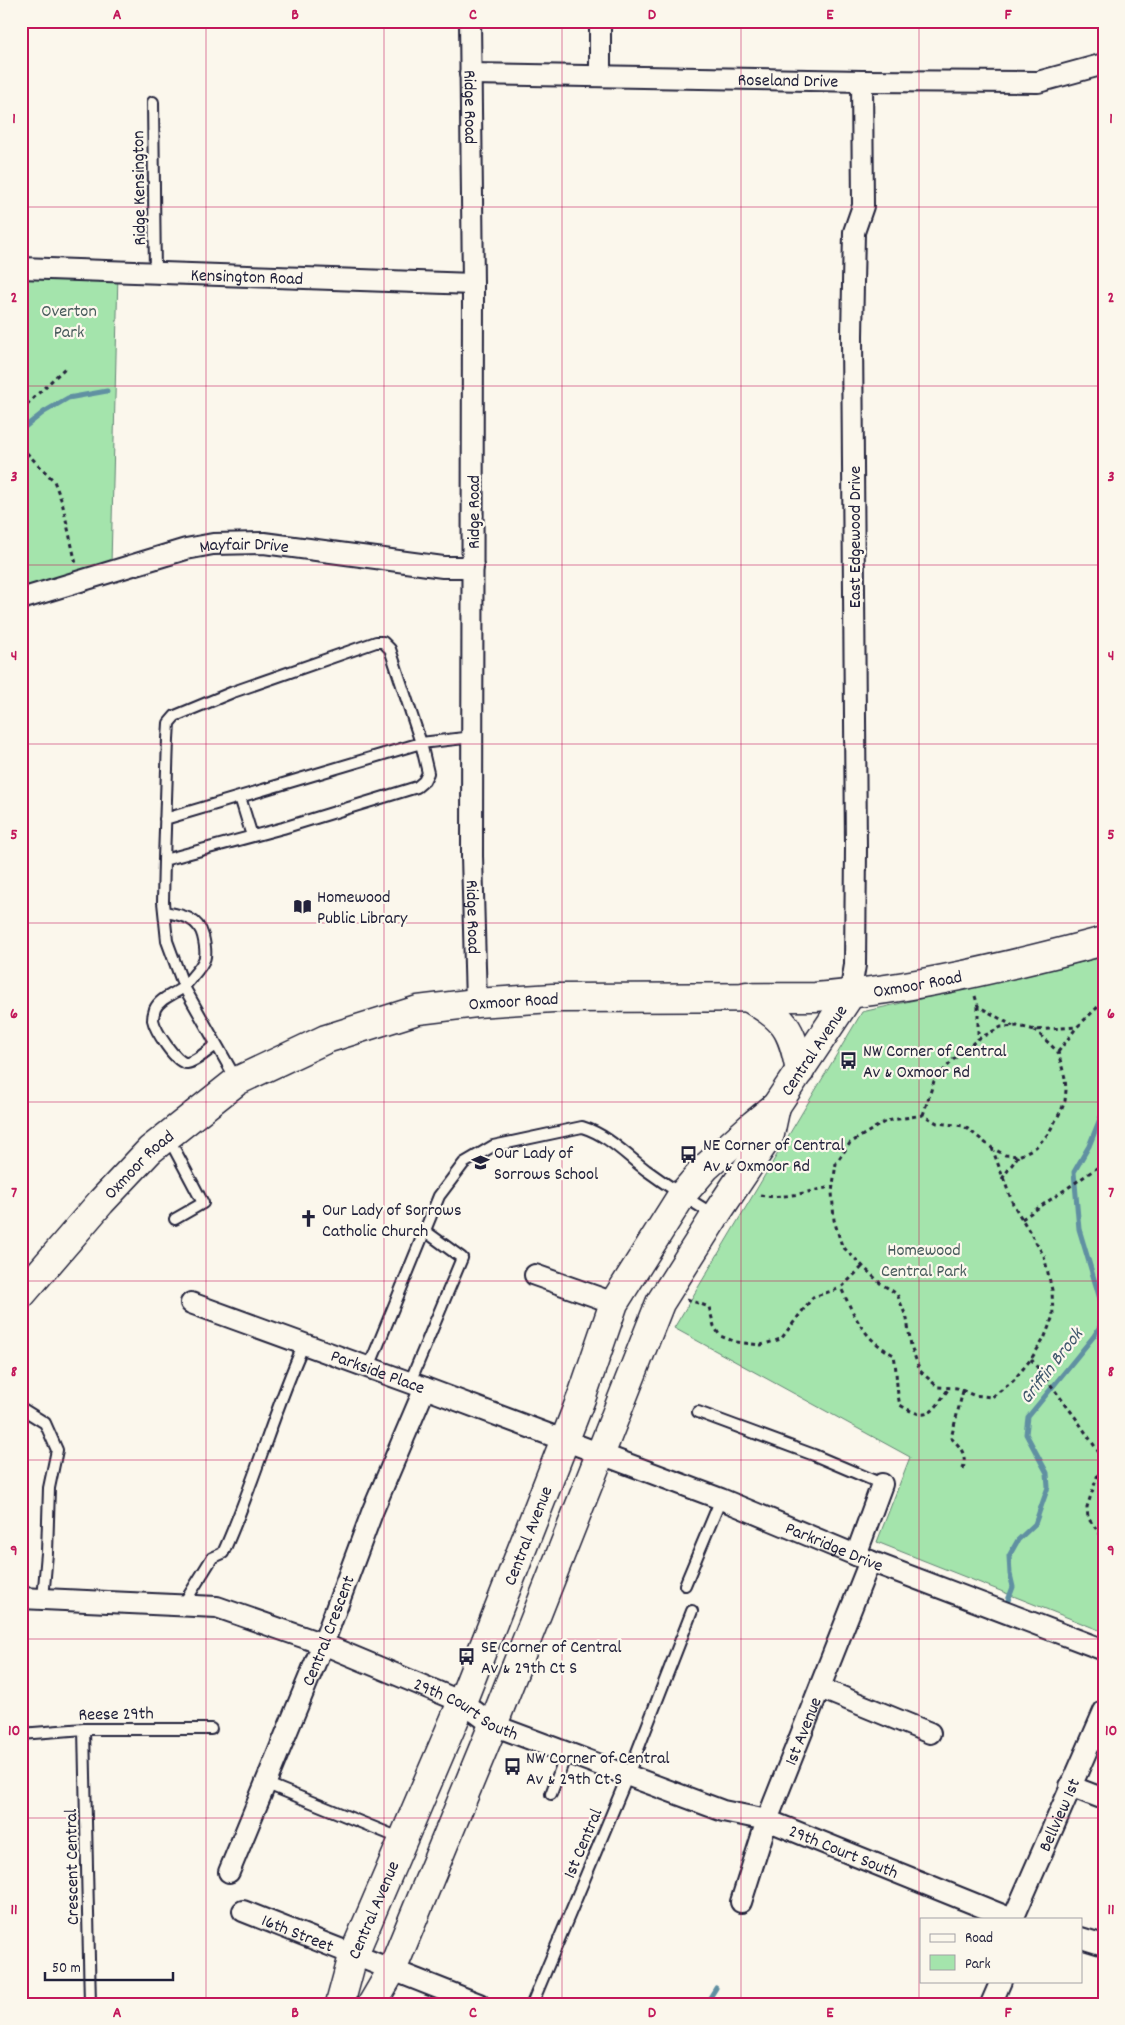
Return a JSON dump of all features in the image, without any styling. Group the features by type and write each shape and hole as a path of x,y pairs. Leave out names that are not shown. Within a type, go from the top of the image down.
{"main road":[{"name":"Oxmoor Road","path":"21,1295 101,1202 150,1150 238,1081 326,1039 418,1010 476,1003 553,998 815,997 850,995 984,971 1104,941"},
{"name":"Central Avenue","path":"340,2004 353,1956 462,1702 582,1396 614,1303 682,1195 706,1167 776,1106 850,995"},
{"path":"746,996 768,1009 786,1026 795,1044 800,1071"},
{"name":"Central Avenue","path":"372,2004 392,1970 493,1725 660,1304 714,1216 770,1134 776,1106"}],"street":[{"name":"Ridge Road","path":"470,21 473,284 472,856 476,1003"},
{"path":"600,21 600,76"},
{"name":"Roseland Drive","path":"470,74 1038,82 1104,64"},
{"name":"East Edgewood Drive","path":"850,995 854,966 856,847 852,336 854,232 863,206 862,81"},
{"name":"Kensington Road","path":"21,268 473,284"},
{"name":"Mayfair Drive","path":"21,599 186,549 238,543 287,545 443,567 473,567"},
{"path":"534,1276 614,1303"},
{"name":"Parkside Place","path":"192,1304 418,1385 564,1441"},
{"name":"Central Crescent","path":"229,1872 323,1644 418,1385"},
{"name":"Parkridge Drive","path":"564,1441 721,1499 863,1558 1104,1650"},
{"name":"1st Avenue","path":"741,1902 767,1820 820,1688 863,1558 882,1484"},
{"name":"29th Court South","path":"21,1598 217,1607 323,1644 462,1702 493,1725 723,1811 767,1820 1010,1918"},
{"path":"820,1688 930,1733"},
{"name":"Bellview 1st","path":"1012,1918 1104,1711"},
{"path":"1070,1786 1104,1799"},
{"name":"16th Street","path":"243,1911 478,2004"},
{"path":"1082,1938 1104,1945"},
{"path":"991,2004 1000,1982"}],"lane":[{"name":"Ridge Kensington","path":"153,102 155,274"},
{"path":"164,860 417,787 424,782 428,773 421,743 388,645 383,642 376,642 232,692 175,716 169,723 164,860 164,912 167,941 184,987 238,1081"},
{"path":"165,819 421,743 473,737"},
{"path":"240,797 252,836"},
{"path":"164,912 184,915 193,919 202,931 206,950 204,963 184,987 161,1001 155,1009 153,1018 155,1025 174,1056 178,1061 185,1064 216,1045"},
{"path":"369,1368 439,1196 464,1162 494,1146 582,1127 596,1131 645,1169 714,1216"},
{"path":"168,1136 203,1203 175,1219"},
{"path":"418,1385 462,1258 425,1231"},
{"path":"183,1605 212,1558 223,1553 240,1516 291,1373 304,1344"},
{"path":"21,1408 45,1424 57,1450 49,1488 48,1553 43,1599"},
{"path":"698,1412 882,1484"},
{"path":"685,1585 721,1499"},
{"name":"1st Central","path":"532,2004 628,1775 692,1611"},
{"name":"Reese 29th","path":"21,1734 84,1729 211,1729"},
{"name":"Crescent Central","path":"84,1729 90,2004"},
{"path":"551,1794 567,1752"},
{"path":"266,1783 403,1839"}],"path":[{"path":"21,410 64,368"},
{"path":"21,447 54,481 62,502 80,581"},
{"path":"975,996 978,1006 978,1039"},
{"path":"1058,1052 1077,1027 1104,1001"},
{"path":"978,1006 1013,1026"},
{"path":"923,1115 934,1081 954,1059 978,1039 1001,1027 1013,1026 1035,1030 1077,1027"},
{"path":"1002,1179 1019,1156 1036,1148 1048,1134 1065,1101 1065,1078 1058,1052 1035,1030"},
{"path":"992,1148 1002,1179 1022,1219 1044,1256 1052,1290 1053,1316 1044,1339 1030,1359 1013,1381 992,1397 938,1387 920,1371 911,1346 907,1319 897,1294 862,1267 842,1246 834,1220 832,1187 836,1163 850,1143 886,1121 923,1115 937,1123 964,1126 992,1148 1005,1155 1019,1156"},
{"path":"1022,1219 1104,1163"},
{"path":"760,1195 783,1198 832,1187"},
{"path":"682,1296 709,1307 714,1326 720,1336 736,1342 761,1345 782,1339 813,1297 840,1288 862,1267"},
{"path":"840,1288 852,1313 870,1338 880,1348 894,1355 897,1369 896,1388 900,1405 911,1412 928,1414 938,1407 949,1388"},
{"path":"1030,1359 1075,1417 1103,1460 1086,1507 1088,1518 1104,1539"},
{"path":"963,1391 951,1438 962,1448 965,1463 963,1469"}],"green space":[{"name":"Overton Park","path":"21,268 118,272 111,565 21,594"},
{"name":"Homewood Central Park","path":"1104,957 1104,1632 877,1542 910,1457 674,1328 862,1012"}],"waterway":[{"path":"21,430 44,412 68,398 107,391"},
{"name":"Griffin Brook","path":"1007,1603 1013,1587 1009,1556 1018,1540 1035,1524 1048,1487 1047,1473 1026,1434 1028,1417 1100,1326 1100,1299 1079,1229 1074,1172 1089,1146 1104,1109"},
{"name":"Griffin Brook","path":"706,2004 716,1988"}],"place":[{"name":"Homewood Public Library","path":"303,906"},
{"name":"NW Corner of Central Av & Oxmoor Rd","path":"849,1060"},
{"name":"NE Corner of Central Av & Oxmoor Rd","path":"689,1154"},
{"name":"Our Lady of Sorrows School","path":"480,1162"},
{"name":"Our Lady of Sorrows Catholic Church","path":"308,1219"},
{"name":"SE Corner of Central Av & 29th Ct S","path":"467,1656"},
{"name":"NW Corner of Central Av & 29th Ct S","path":"512,1767"}]}
